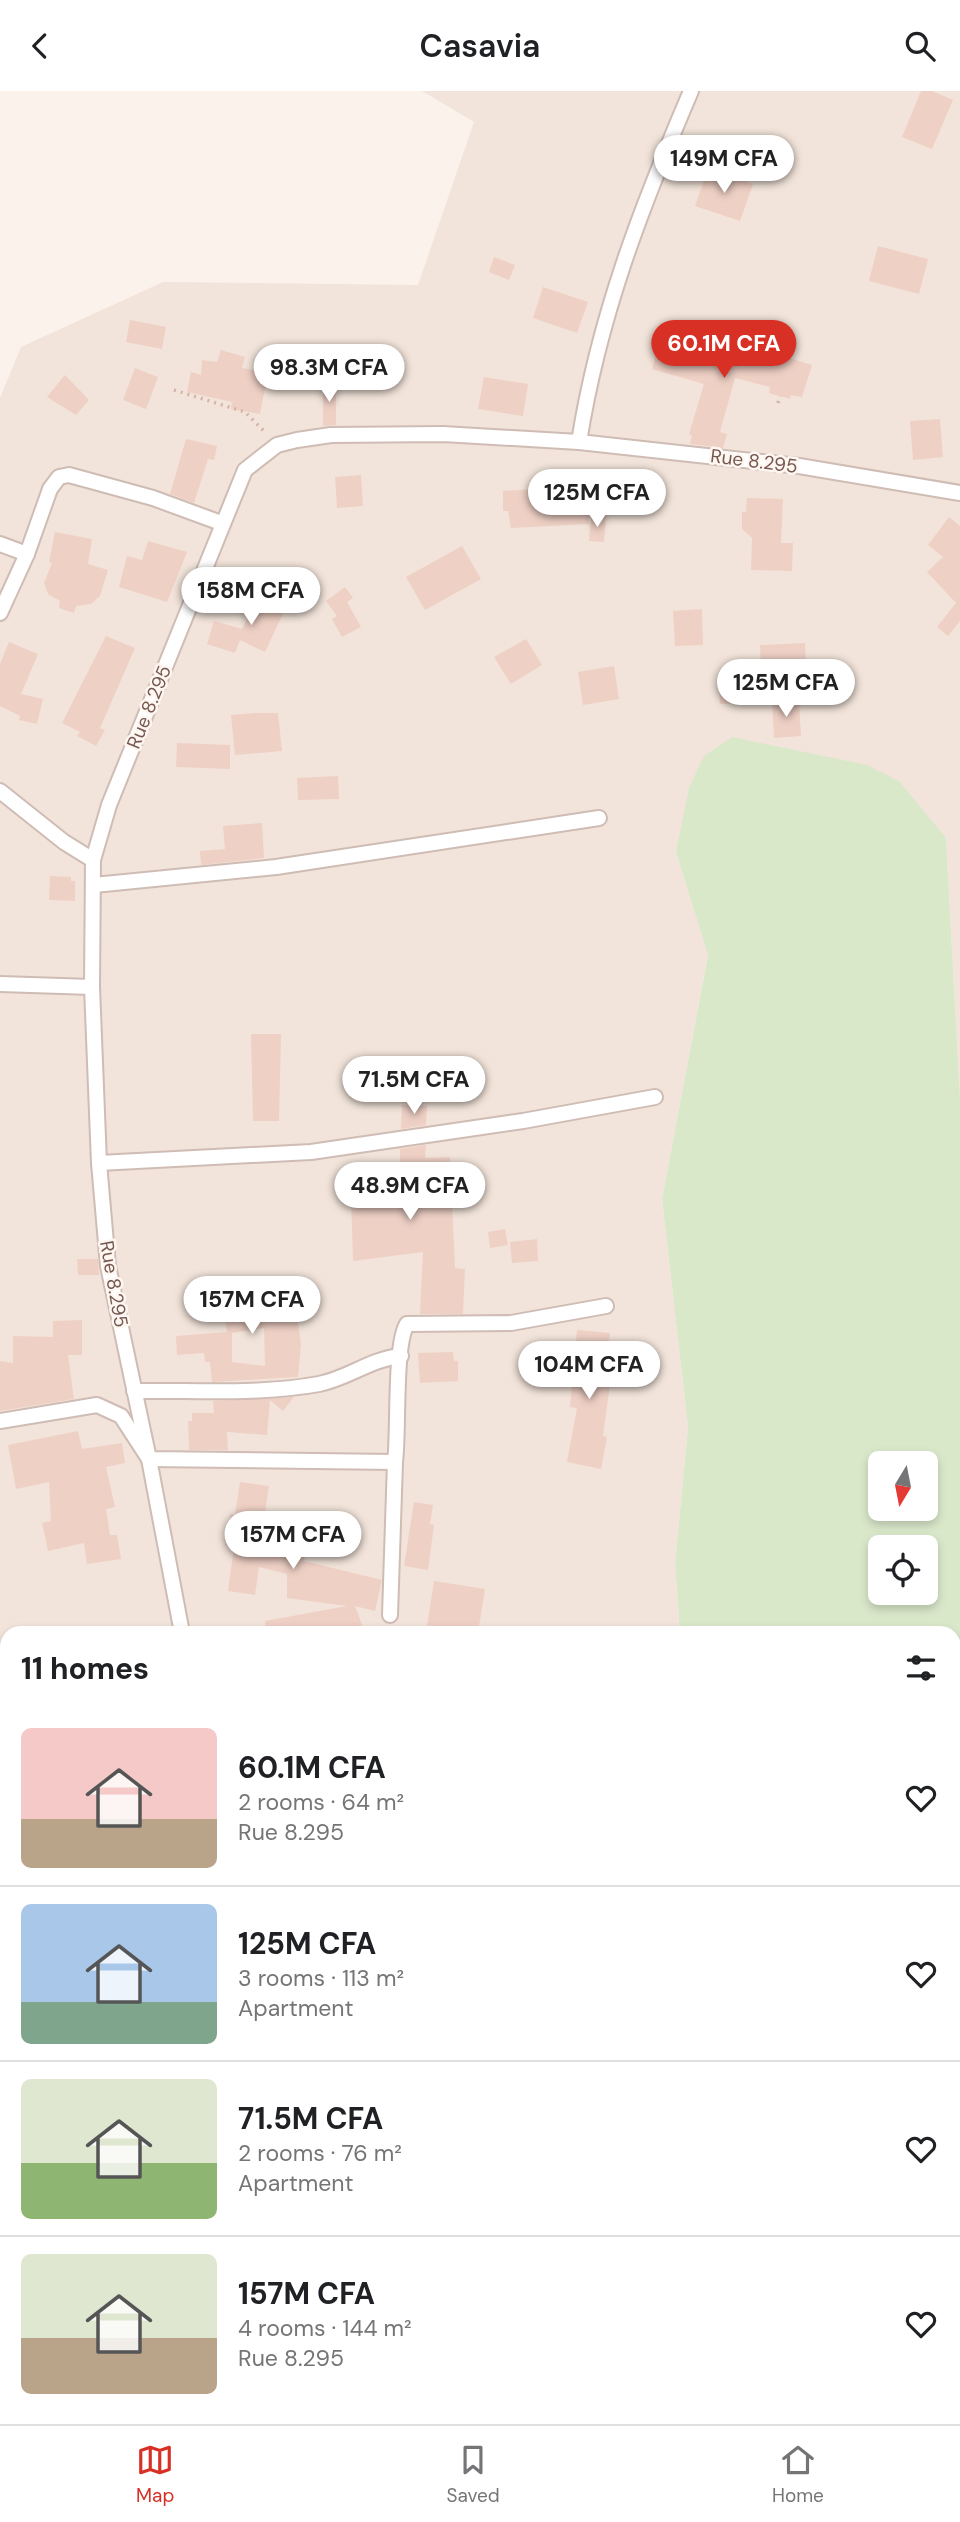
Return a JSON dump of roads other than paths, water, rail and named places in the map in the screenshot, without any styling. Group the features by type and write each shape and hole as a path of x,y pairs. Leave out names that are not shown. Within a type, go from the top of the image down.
{"street":[{"path":"579,442 590,374 608,305 657,171 691,91"},
{"name":"Rue 8.295","path":"180,1626 149,1459 107,1266 99,1163 92,987 93,860 109,805 211,558 220,523 245,470 276,445 331,435 443,434 579,442 799,466 960,493"},
{"path":"0,613 27,554 50,489 59,477 69,475 153,498 220,523"},
{"path":"0,544 27,554"},
{"path":"0,791 64,842 93,860"},
{"path":"94,885 276,867 599,818"},
{"path":"0,983 92,987"},
{"path":"99,1163 311,1152 523,1121 655,1097"},
{"path":"390,1615 401,1356 403,1331 407,1324 511,1323 606,1306"},
{"path":"134,1391 292,1389 338,1379 381,1358 401,1356"},
{"path":"0,1422 97,1405 121,1416 149,1459 396,1462"}]}
